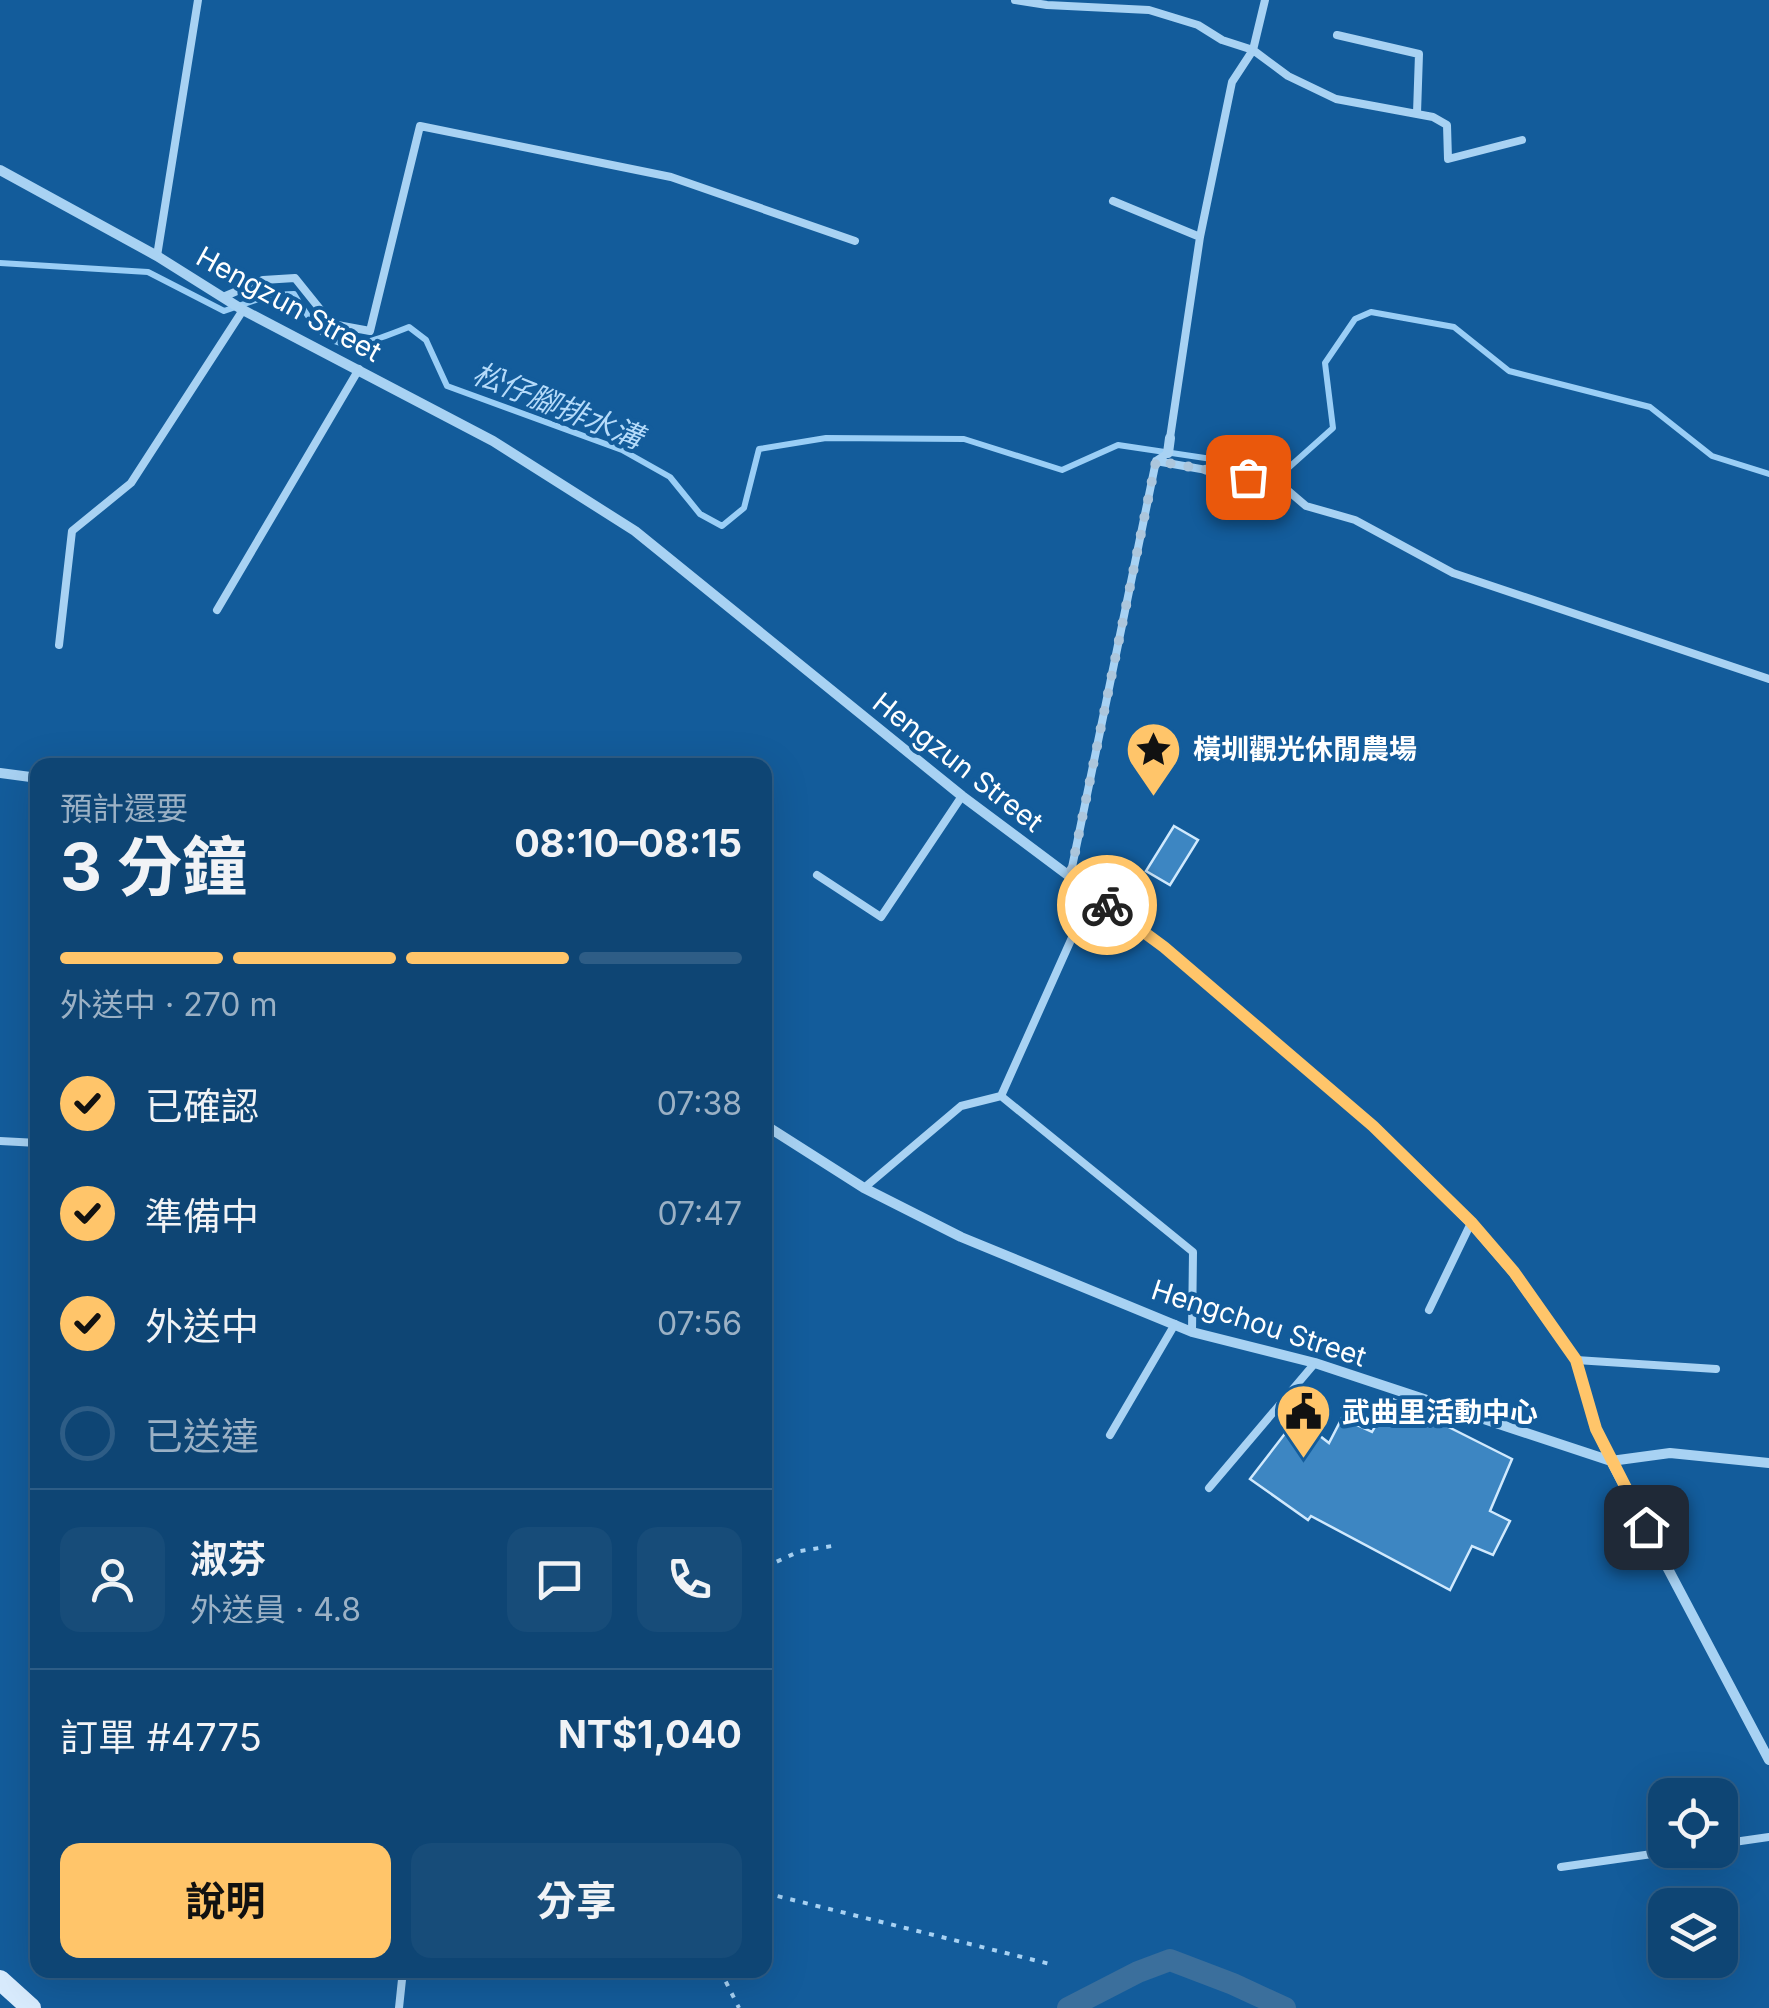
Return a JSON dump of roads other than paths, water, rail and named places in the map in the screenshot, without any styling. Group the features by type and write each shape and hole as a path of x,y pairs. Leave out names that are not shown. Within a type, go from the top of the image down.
{"main road":[{"path":"0,1980 30,2008"}],"street":[{"name":"Hengzun Street","path":"0,170 158,256 243,310 493,442 635,531 962,796 1164,947 1373,1126 1471,1222 1514,1272 1576,1360 1596,1429 1611,1461 1769,1760"},
{"path":"1168,453 1170,438"},
{"path":"0,773 30,777"},
{"name":"Hengchou Street","path":"772,1129 864,1188 961,1236 1192,1332 1314,1363 1611,1461 1670,1453 1769,1463"}],"lane":[{"path":"158,256 198,0"},
{"path":"1016,0 1047,6 1148,10 1198,24 1222,40 1253,50 1288,76 1336,99 1433,116 1448,125 1448,159 1522,140"},
{"path":"1170,438 1200,237 1232,82 1253,50 1265,0"},
{"path":"1337,35 1419,54 1417,114"},
{"path":"223,297 263,280 296,278 332,324 370,331 420,126 672,178 854,241"},
{"path":"1113,201 1200,237"},
{"path":"59,645 72,532 131,483 243,310"},
{"path":"217,610 359,369"},
{"path":"1070,877 1156,461 1168,453"},
{"path":"1156,461 1279,483 1306,506 1355,520 1453,573 1769,679"},
{"path":"818,875 881,917 962,796"},
{"path":"1001,1096 1092,894"},
{"path":"864,1188 961,1106 1001,1096"},
{"path":"1001,1096 1194,1252 1192,1332"},
{"path":"0,1141 30,1143"},
{"path":"1430,1310 1471,1222"},
{"path":"1110,1435 1175,1324"},
{"path":"1576,1360 1716,1369"},
{"path":"1209,1488 1314,1363"},
{"path":"1738,1842 1769,1838"},
{"path":"1561,1867 1648,1855"},
{"path":"399,2008 401,1978"}],"waterway":[{"name":"松仔腳排水溝","path":"0,263 148,272 224,311 270,295 294,294 319,329 342,344 370,341 409,327 426,340 447,386 622,450 670,477 700,514 722,526 744,508 759,449 826,438 964,439 1062,470 1118,445 1286,470 1333,428 1325,363 1355,319 1371,312 1454,327 1509,371 1650,407 1712,456 1769,474"},
{"path":"1068,2008 1170,1960 1285,2008"}],"place":[{"name":"橫圳觀光休閒農場","path":"1154,798"},
{"name":"武曲里活動中心","path":"1303,1461"}]}
